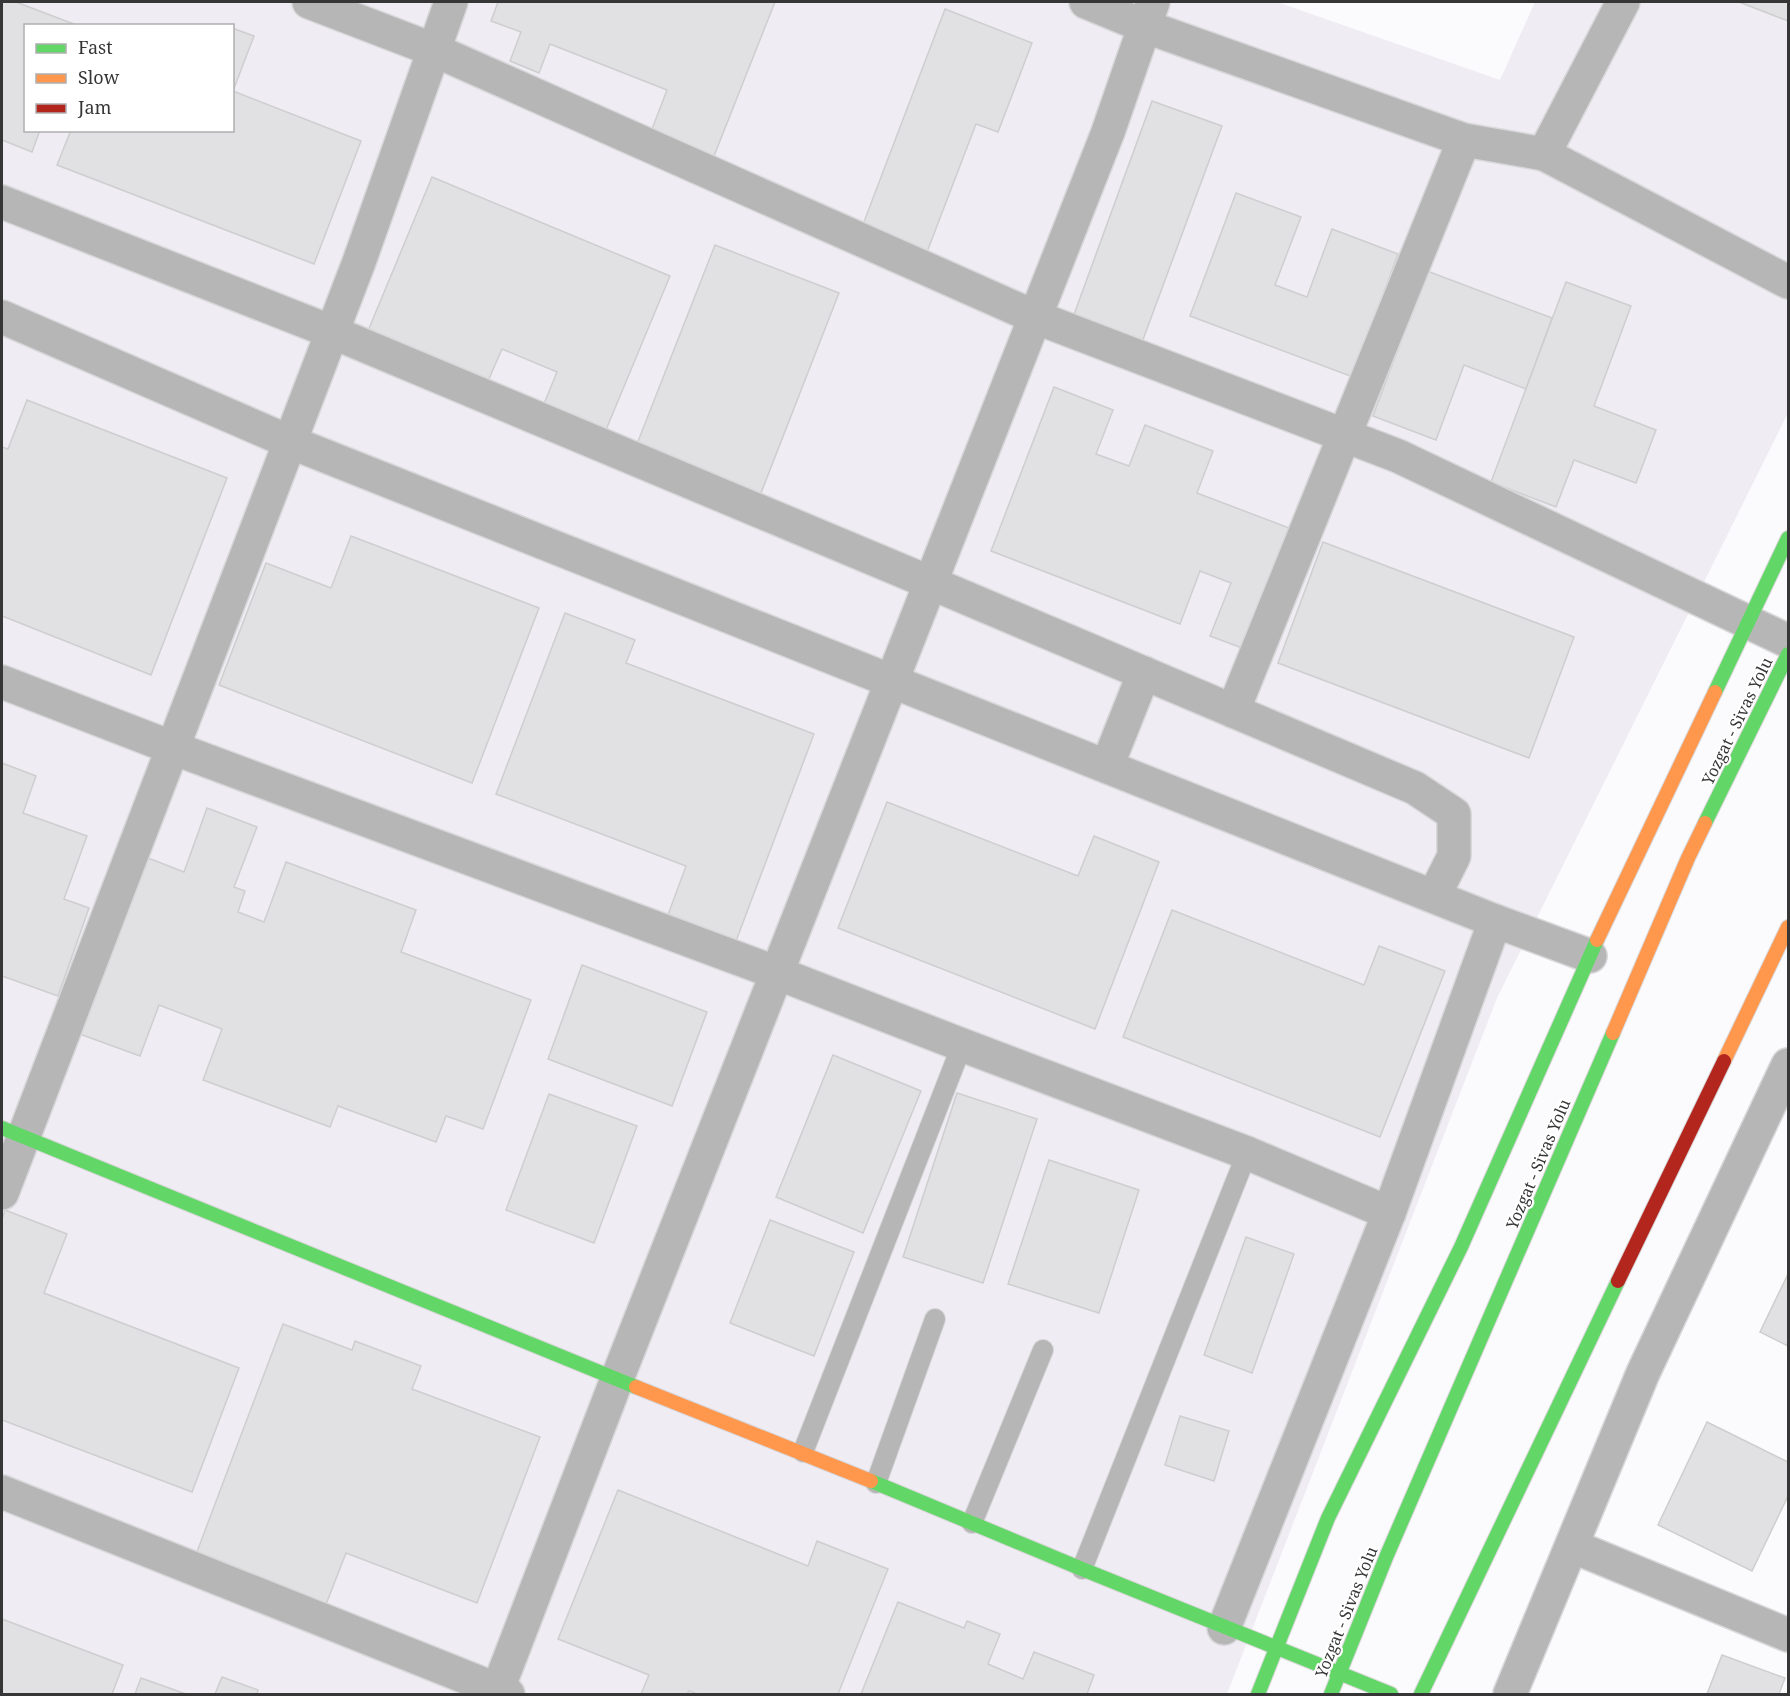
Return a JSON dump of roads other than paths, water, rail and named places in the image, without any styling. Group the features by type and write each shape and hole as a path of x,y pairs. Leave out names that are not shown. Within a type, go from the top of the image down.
{"main road":[{"path":"1258,1695 1329,1518 1461,1247 1590,956 1788,538"},
{"name":"Yozgat - Sivas Yolu","path":"1331,1695 1386,1555 1688,858 1788,654"},
{"path":"1421,1695 1788,927"},
{"path":"13,1132 617,1379 803,1452 1224,1628 1391,1695"}],"street":[{"path":"309,2 434,50 1035,317 1398,456 1788,641"},
{"path":"2,1193 13,1132 173,748 363,250 451,2"},
{"path":"1086,2 1149,14 1464,140 1544,154 1788,282"},
{"path":"1544,154 1623,2"},
{"path":"2,1492 501,1693 617,1379 1108,132 1149,14"},
{"path":"1233,711 1464,140"},
{"path":"2,202 332,332 1415,788 1454,814 1454,856 1434,896"},
{"path":"2,317 290,442 1496,921 1590,956"},
{"path":"1107,766 1144,673"},
{"path":"2,682 777,973 1247,1153 1389,1213"},
{"path":"1224,1628 1389,1213 1496,921"},
{"path":"1510,1695 1643,1373 1788,1065"},
{"path":"1572,1546 1788,1635"}],"lane":[{"path":"803,1452 962,1045"},
{"path":"1082,1569 1247,1153"},
{"path":"876,1483 935,1319"},
{"path":"972,1523 1043,1350"}]}
